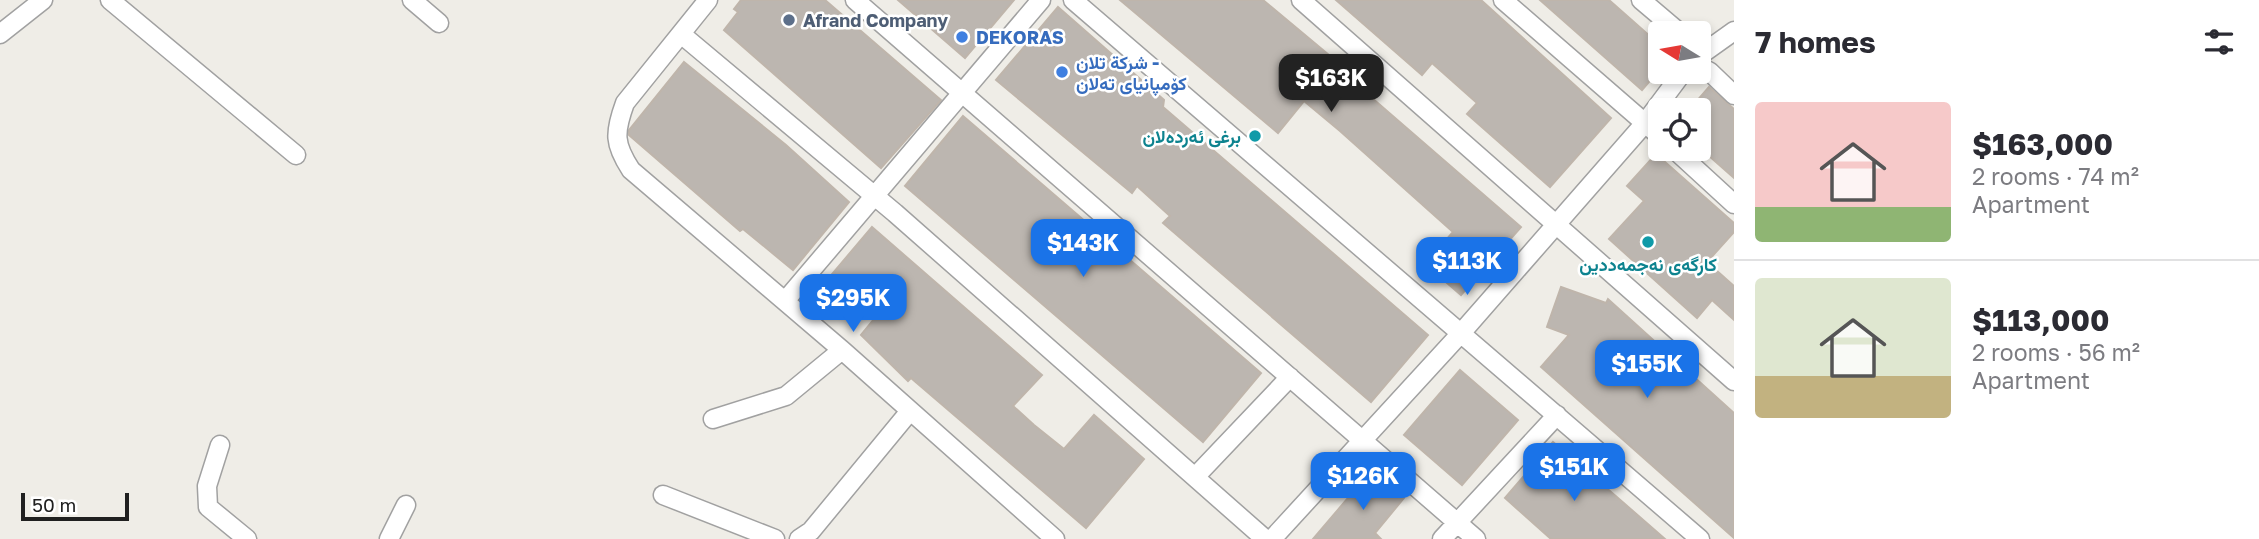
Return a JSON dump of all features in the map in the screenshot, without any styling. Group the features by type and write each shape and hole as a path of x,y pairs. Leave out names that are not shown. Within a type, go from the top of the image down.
{"street":[{"path":"0,34 43,0"},
{"path":"110,0 296,155"},
{"path":"412,0 439,23"},
{"path":"708,0 625,103 618,122 617,144 631,170 842,350 1055,539"},
{"path":"855,0 1476,539"},
{"path":"785,301 1041,0"},
{"path":"1301,0 1734,381"},
{"path":"1503,0 1648,126"},
{"path":"1641,0 1665,21"},
{"path":"1082,3 1700,539"},
{"path":"1712,47 1734,31"},
{"path":"681,34 874,196 1265,539"},
{"path":"1712,74 1734,95"},
{"path":"1272,539 1462,332 1555,222 1645,123 1674,84"},
{"path":"1687,161 1734,204"},
{"path":"713,419 786,396 842,350"},
{"path":"1195,477 1290,377"},
{"path":"799,539 811,531 910,411"},
{"path":"1442,539 1557,415"},
{"path":"220,445 207,486 208,508 247,539"},
{"path":"663,495 775,539"},
{"path":"389,539 405,505"}],"building":[{"path":"741,0 825,0 941,100 881,168 724,30 738,12 734,9"},
{"name":"DEKORAS","path":"898,0 1014,0 965,58"},
{"path":"1120,0 1263,0 1360,81 1357,85 1521,227 1461,295 1425,264 1453,232 1340,131 1304,101 1278,133"},
{"path":"1336,0 1481,0 1611,118 1550,187 1467,114 1477,103 1432,63 1422,75"},
{"path":"1540,0 1609,0 1648,34 1648,83 1642,90"},
{"path":"1058,7 1164,100 1163,107 1428,335 1371,402 1163,223 1170,216 1137,186 1132,193 996,80"},
{"path":"684,62 786,145 849,202 793,270 743,229 740,231 629,135 629,130"},
{"path":"1709,87 1734,109 1734,178 1711,158 1711,98 1699,98"},
{"path":"963,116 1261,373 1203,442 905,186"},
{"path":"1650,161 1664,161 1734,223 1734,232 1707,262 1734,286 1734,320 1712,300 1697,318 1609,239 1644,201 1627,186"},
{"path":"872,227 1042,375 1013,406 1034,425 1064,449 1094,415 1144,459 1086,528 911,378 908,381 861,335 889,301 875,288 862,278 836,309 816,293"},
{"path":"1561,287 1606,303 1608,299 1734,413 1734,538 1541,367 1569,335 1547,327"},
{"path":"1460,370 1518,420 1462,485 1404,435"},
{"path":"1553,442 1665,539 1551,539 1505,498"},
{"path":"1371,471 1404,498 1375,533 1381,539 1313,539"}],"place":[{"name":"Afrand Company","path":"789,20"},
{"name":"DEKORAS","path":"962,37"},
{"name":"شركة تلان - کۆمپانیای تەلان","path":"1062,72"},
{"name":"برغی ئەردەلان","path":"1255,136"},
{"name":"کارگەی نەجمەددین","path":"1648,242"}]}
